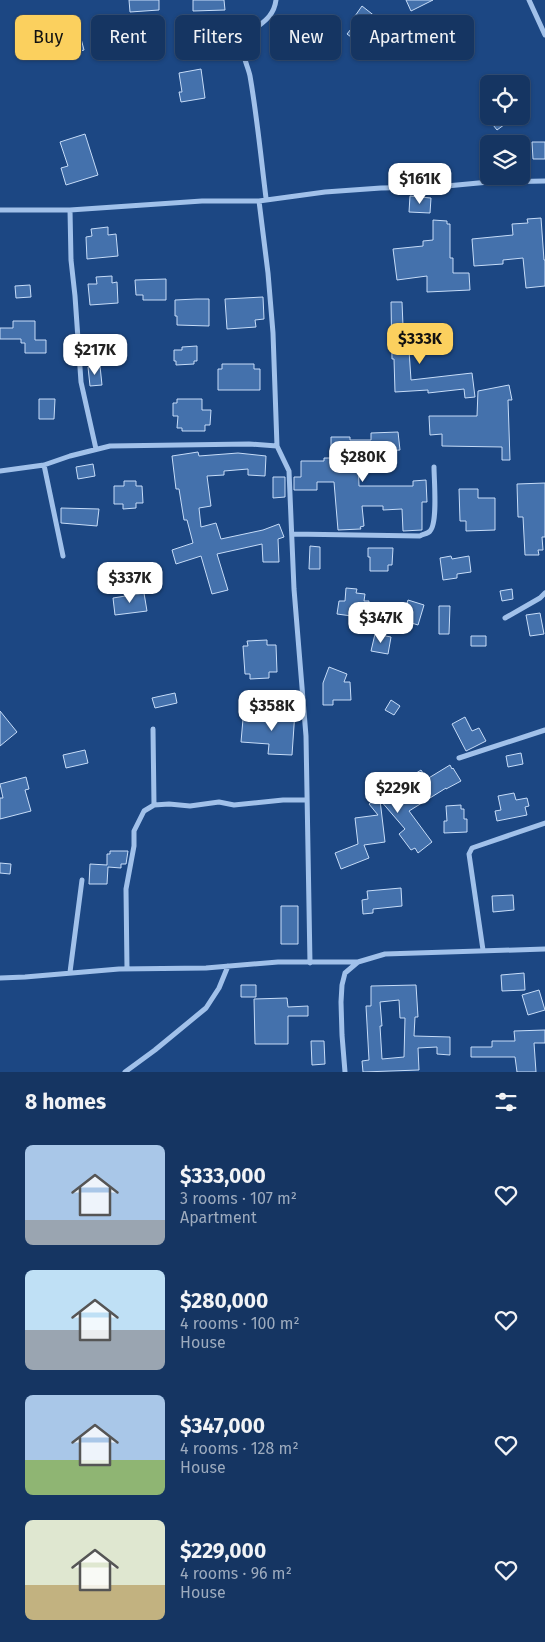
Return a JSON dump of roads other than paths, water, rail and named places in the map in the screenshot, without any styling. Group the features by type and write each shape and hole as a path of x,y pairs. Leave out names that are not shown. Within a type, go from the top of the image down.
{"street":[{"path":"266,198 250,75 243,50 244,41 267,20 275,8 276,0"},
{"path":"529,0 545,35"},
{"path":"0,210 70,210 202,201 259,200 381,188 436,187 489,182 545,182"},
{"path":"259,200 271,307 277,446 289,471 294,589 306,736 310,963"},
{"path":"70,210 70,260 75,296 81,382 96,449"},
{"path":"0,471 44,465 110,446 277,446"},
{"path":"44,465 63,556"},
{"path":"292,534 420,536 429,533 434,519 434,467"},
{"path":"505,618 540,598 545,593"},
{"path":"153,730 154,805"},
{"path":"458,758 545,730"},
{"path":"127,969 126,889 134,846 134,831 144,811 154,805 190,806 219,802 234,805 283,800 307,800"},
{"path":"483,950 470,851 472,848 545,823"},
{"path":"70,972 82,880"},
{"path":"0,978 25,978 70,972 206,968 278,962 358,962 385,954 545,949"},
{"path":"344,1072 342,985 345,974 358,962"},
{"path":"125,1072 206,1008 219,988 228,966"}]}
